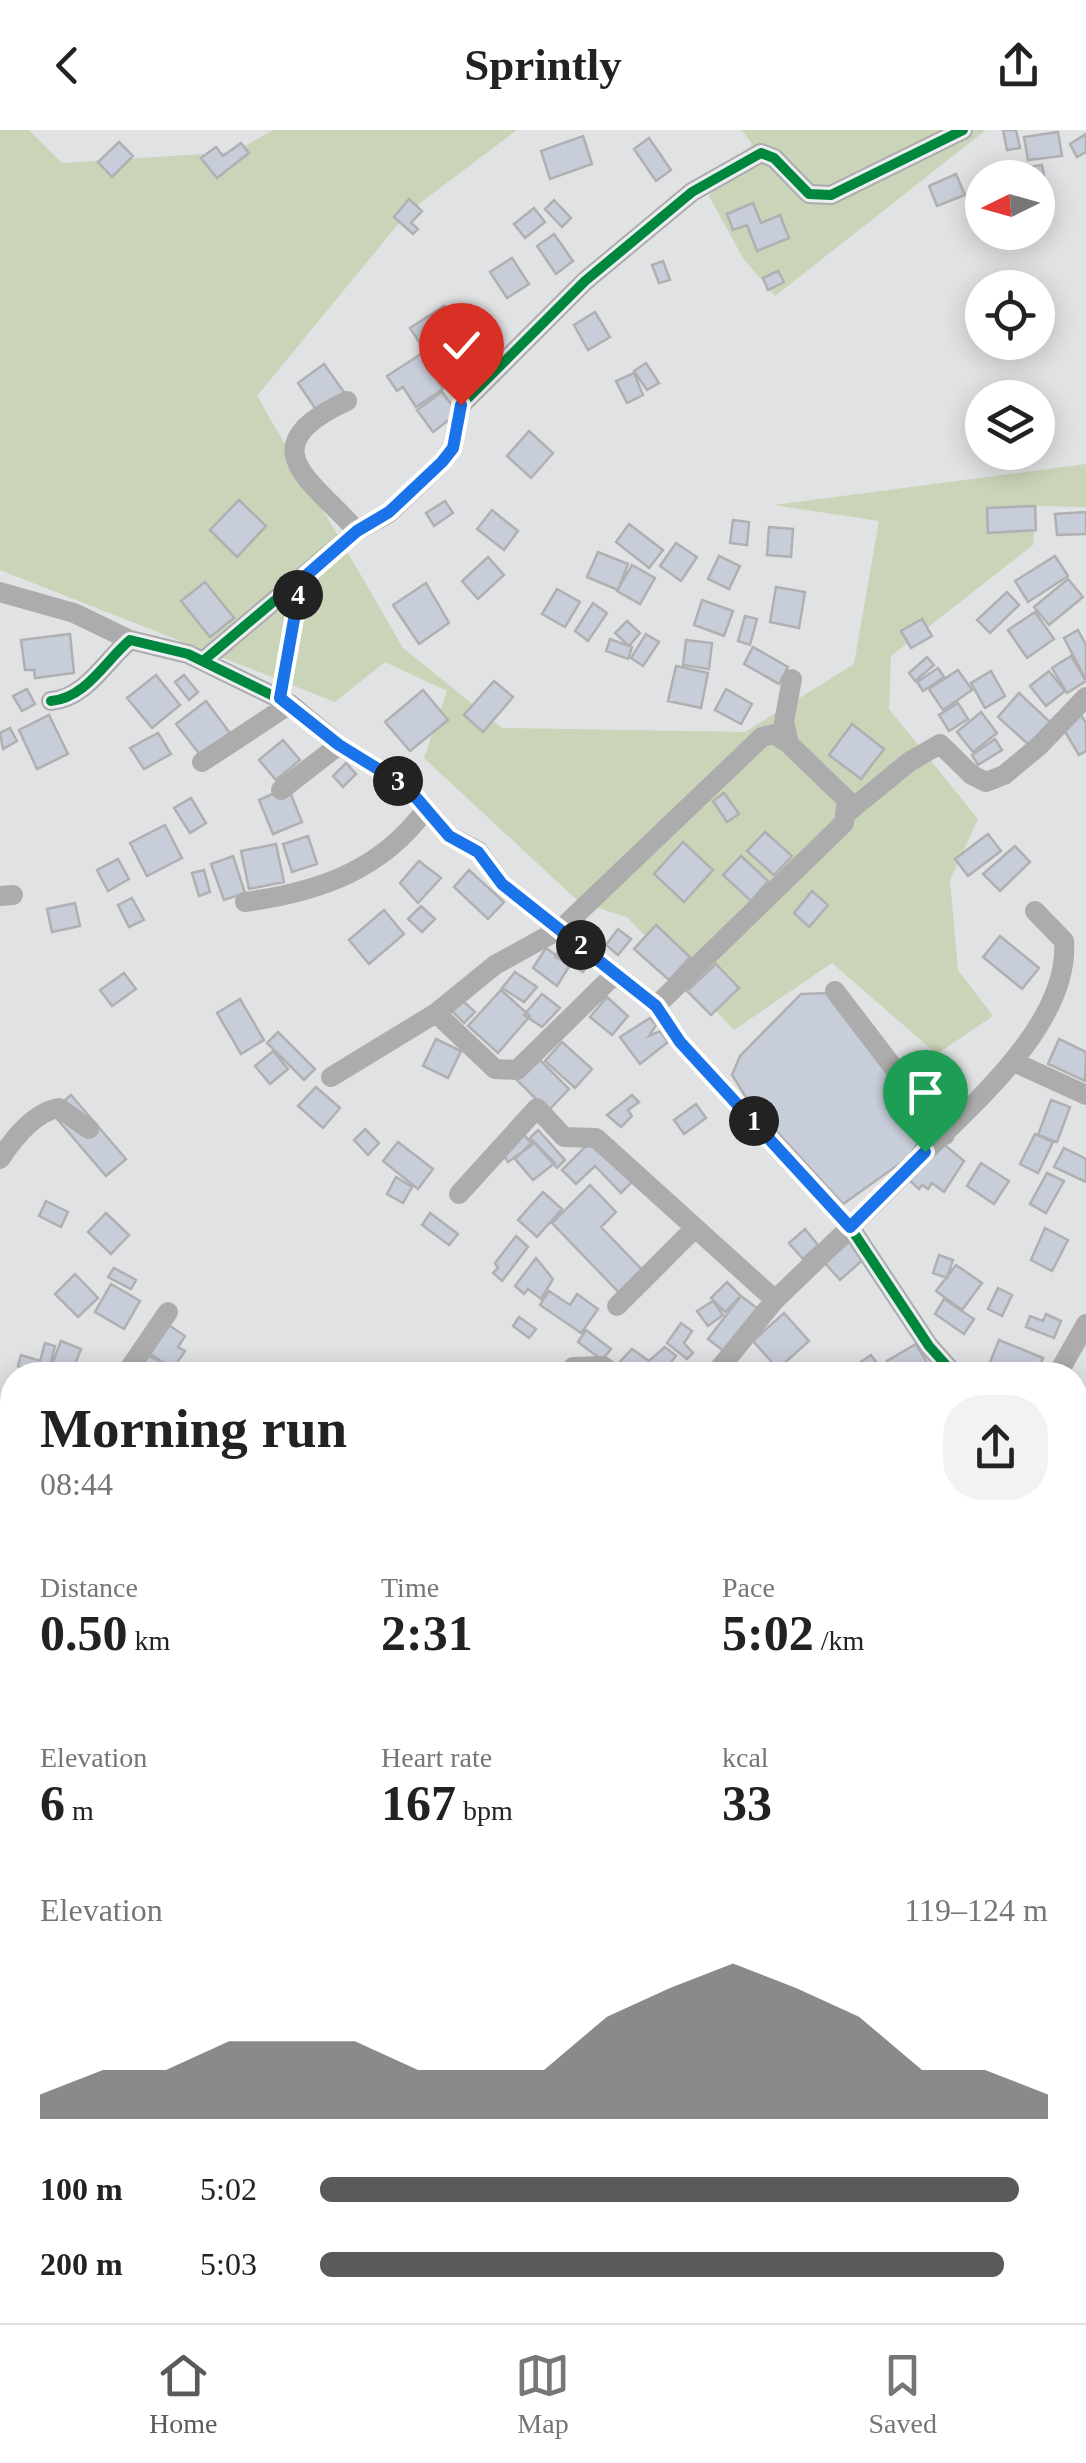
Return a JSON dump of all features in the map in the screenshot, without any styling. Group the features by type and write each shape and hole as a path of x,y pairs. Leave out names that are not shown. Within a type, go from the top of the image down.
{"street":[{"path":"203,661 357,531 389,512 442,462 453,448 461,405 585,281 692,192 760,153 774,158 809,194 831,195 962,130"},
{"path":"346,401 304,429 292,446 292,456 314,488 357,531"},
{"path":"202,762 285,701 301,580"},
{"path":"0,592 74,613 130,640 203,661 228,677 285,701 339,745 407,787 449,836 490,863 502,884 656,1006 680,1042 850,1227 943,1362"},
{"path":"51,701 67,700 130,640"},
{"path":"789,744 784,722 792,679"},
{"path":"656,1006 844,823 848,812 909,762 940,744 986,782 1004,775 1086,698"},
{"path":"332,1077 436,1013 494,965 562,928 762,737 774,734 789,744 840,792 848,812"},
{"path":"280,790 339,745"},
{"path":"245,902 306,892 363,869 394,844 426,809"},
{"path":"725,1362 775,1300 1014,1062 1033,1033 1065,958 1064,941 1035,911"},
{"path":"436,1013 495,1069 507,1073 517,1070 614,975"},
{"path":"835,991 944,1135"},
{"path":"1014,1062 1086,1095"},
{"path":"0,1159 31,1122 47,1110 60,1108 89,1129"},
{"path":"459,1194 537,1108 564,1136 596,1138 775,1300"},
{"path":"617,1306 694,1229"},
{"path":"134,1362 168,1312"},
{"path":"1065,1362 1086,1324"}],"green space":[{"path":"0,130 29,130 62,163 235,152 273,130 517,130 408,212 257,396 403,648 502,728 745,732 854,664 879,521 774,505 1086,464 1086,507 1037,506 1033,545 891,656 889,709 978,819 950,880 958,970 993,1016 937,1054 832,963 734,1030 627,917 579,902 424,758 447,691 385,662 335,702 0,570"},
{"path":"742,130 986,130 775,296 743,258 709,196 752,144"}],"building":[{"path":"1003,130 1016,130 1020,148 1007,150"},
{"path":"1058,132 1062,156 1028,160 1024,137"},
{"path":"1086,134 1086,152 1077,157 1070,144"},
{"path":"583,136 592,164 550,179 541,151"},
{"path":"649,138 671,170 656,181 634,149"},
{"path":"119,142 133,156 112,177 98,162"},
{"path":"241,143 249,153 217,178 201,158 216,147 223,156"},
{"path":"956,174 965,195 937,206 929,186"},
{"path":"409,199 422,211 411,223 418,229 413,234 394,217"},
{"path":"554,200 571,218 562,227 545,209"},
{"path":"753,203 761,223 780,215 789,238 757,251 747,225 733,230 727,214"},
{"path":"534,208 545,222 525,238 514,224"},
{"path":"554,234 573,261 556,274 537,246"},
{"path":"512,258 529,284 507,298 490,272"},
{"path":"663,261 670,280 659,283 652,265"},
{"path":"778,271 784,282 768,290 763,278"},
{"path":"444,306 457,327 424,349 410,328"},
{"path":"595,312 610,337 588,350 574,325"},
{"path":"421,354 443,389 416,407 403,387 397,391 387,376"},
{"path":"646,363 659,383 647,390 634,371"},
{"path":"324,364 346,395 319,414 298,383"},
{"path":"634,373 643,395 627,403 616,381"},
{"path":"442,392 458,413 433,432 417,410"},
{"path":"529,431 553,453 531,478 507,456"},
{"path":"239,500 266,526 237,557 210,530"},
{"path":"445,501 453,513 434,526 426,513"},
{"path":"1035,506 1036,530 988,533 987,508"},
{"path":"492,510 518,531 504,550 477,529"},
{"path":"1086,512 1086,534 1057,535 1055,514"},
{"path":"733,520 749,522 747,545 730,543"},
{"path":"629,524 663,550 649,568 616,542"},
{"path":"769,527 793,529 791,557 767,555"},
{"path":"676,543 697,557 681,581 660,566"},
{"path":"598,552 628,564 618,590 587,577"},
{"path":"719,556 740,566 729,589 708,579"},
{"path":"1055,556 1068,576 1028,602 1015,581"},
{"path":"488,557 504,575 478,599 462,581"},
{"path":"632,565 655,578 640,604 617,591"},
{"path":"1068,579 1083,597 1049,625 1034,607"},
{"path":"205,582 234,618 210,637 181,601"},
{"path":"426,583 449,623 419,644 393,605"},
{"path":"776,587 805,592 799,628 770,622"},
{"path":"557,589 580,602 565,627 542,614"},
{"path":"1007,592 1019,605 990,633 977,620"},
{"path":"702,600 733,611 724,636 694,625"},
{"path":"593,603 607,613 588,641 575,631"},
{"path":"1035,612 1054,639 1027,658 1008,630"},
{"path":"745,616 757,619 750,645 738,641"},
{"path":"922,619 932,636 911,648 901,631"},
{"path":"627,621 640,633 629,646 615,633"},
{"path":"1078,630 1086,645 1086,680 1064,638"},
{"path":"70,634 74,673 35,678 34,670 25,670 21,640"},
{"path":"646,634 659,642 643,666 631,658"},
{"path":"610,639 632,647 628,659 606,651"},
{"path":"686,640 712,643 709,669 683,665"},
{"path":"753,647 788,667 779,684 744,664"},
{"path":"1071,656 1086,681 1067,693 1052,668"},
{"path":"927,657 934,665 915,681 909,673"},
{"path":"676,666 708,673 701,708 668,701"},
{"path":"938,668 944,677 923,691 917,682"},
{"path":"958,670 972,690 943,710 929,689"},
{"path":"991,671 1005,696 985,708 971,683"},
{"path":"1049,671 1065,691 1046,706 1030,686"},
{"path":"156,675 180,705 152,728 127,698"},
{"path":"184,675 198,692 189,700 175,682"},
{"path":"494,681 513,697 483,732 464,715"},
{"path":"27,689 35,704 22,711 13,696"},
{"path":"726,689 752,704 741,724 715,710"},
{"path":"423,690 448,720 410,751 385,722"},
{"path":"1019,693 1050,722 1029,745 998,717"},
{"path":"206,701 230,733 201,756 176,724"},
{"path":"958,703 968,719 949,731 939,715"},
{"path":"981,712 997,733 973,752 957,732"},
{"path":"49,715 68,754 37,769 19,730"},
{"path":"1081,715 1086,723 1086,751 1079,755 1062,727"},
{"path":"852,724 884,749 861,779 829,755"},
{"path":"10,728 17,741 3,749 0,733"},
{"path":"158,733 171,754 144,769 130,748"},
{"path":"995,739 1002,750 978,765 972,755"},
{"path":"283,740 300,760 276,780 259,760"},
{"path":"346,763 356,774 343,787 333,776"},
{"path":"288,787 302,822 273,834 259,800"},
{"path":"724,793 739,814 727,822 713,801"},
{"path":"191,798 206,823 190,833 174,808"},
{"path":"165,825 182,858 147,876 130,843"},
{"path":"765,832 792,856 774,875 747,851"},
{"path":"988,834 1001,851 968,876 955,859"},
{"path":"308,836 317,864 292,872 283,844"},
{"path":"683,842 713,870 684,902 654,874"},
{"path":"276,844 284,882 249,889 241,851"},
{"path":"1015,846 1030,862 1000,891 983,874"},
{"path":"233,856 245,893 224,900 211,864"},
{"path":"741,856 768,881 751,901 723,875"},
{"path":"118,859 129,879 108,891 97,870"},
{"path":"419,861 441,878 418,903 400,883"},
{"path":"204,870 210,892 199,896 192,873"},
{"path":"469,870 504,902 488,919 454,887"},
{"path":"812,891 828,905 809,927 794,913"},
{"path":"132,898 144,920 129,927 118,905"},
{"path":"75,903 80,926 52,932 47,909"},
{"path":"421,906 435,919 422,932 408,919"},
{"path":"384,910 404,934 369,964 349,940"},
{"path":"656,925 690,957 669,980 634,949"},
{"path":"618,929 631,939 618,955 606,945"},
{"path":"1000,936 1039,968 1022,989 983,957"},
{"path":"563,941 591,956 583,972 555,957"},
{"path":"546,948 570,965 557,986 533,968"},
{"path":"716,964 739,988 711,1015 687,991"},
{"path":"515,972 537,987 524,1002 502,988"},
{"path":"124,973 136,989 112,1006 100,990"},
{"path":"501,990 530,1016 498,1053 468,1026"},
{"path":"830,993 922,1102 926,1129 909,1157 843,1204 747,1099 732,1075 740,1056 801,994"},
{"path":"542,994 560,1008 542,1027 524,1015"},
{"path":"607,997 628,1016 612,1035 590,1017"},
{"path":"240,999 264,1040 241,1054 217,1013"},
{"path":"461,999 475,1012 464,1023 451,1010"},
{"path":"650,1018 656,1025 649,1036 660,1031 668,1042 640,1064 620,1037"},
{"path":"278,1032 315,1069 304,1080 267,1043"},
{"path":"436,1039 461,1051 448,1078 423,1066"},
{"path":"1059,1039 1086,1052 1085,1081 1048,1064"},
{"path":"562,1042 592,1069 575,1088 545,1061"},
{"path":"273,1051 288,1069 270,1084 255,1066"},
{"path":"539,1059 569,1089 548,1111 517,1080"},
{"path":"316,1087 340,1108 323,1128 298,1106"},
{"path":"71,1095 126,1159 106,1176 51,1112"},
{"path":"632,1095 639,1102 628,1110 632,1116 621,1127 607,1115"},
{"path":"1051,1100 1070,1107 1057,1142 1038,1135"},
{"path":"696,1104 706,1118 684,1134 674,1120"},
{"path":"365,1129 379,1143 368,1155 354,1140"},
{"path":"538,1130 565,1160 557,1168 530,1138"},
{"path":"523,1133 532,1145 508,1162 500,1150"},
{"path":"1035,1134 1053,1142 1038,1173 1020,1164"},
{"path":"592,1140 632,1182 621,1193 595,1166 576,1184 562,1170"},
{"path":"939,1140 964,1161 944,1192 932,1183 928,1189 922,1185 919,1189 908,1179"},
{"path":"533,1141 555,1163 533,1180 515,1159"},
{"path":"398,1142 433,1169 418,1189 383,1161"},
{"path":"1064,1148 1086,1159 1086,1182 1054,1167"},
{"path":"981,1163 1009,1181 994,1204 967,1186"},
{"path":"1047,1173 1064,1181 1046,1213 1030,1204"},
{"path":"396,1177 412,1187 403,1203 387,1194"},
{"path":"590,1185 616,1212 601,1227 652,1280 629,1303 552,1223"},
{"path":"543,1192 562,1209 537,1237 518,1220"},
{"path":"46,1201 68,1212 61,1227 39,1216"},
{"path":"106,1213 129,1235 111,1254 88,1232"},
{"path":"430,1213 458,1234 449,1245 422,1225"},
{"path":"1045,1228 1068,1240 1052,1271 1031,1260"},
{"path":"805,1229 818,1245 803,1259 789,1243"},
{"path":"516,1236 528,1247 502,1281 493,1273 498,1268 495,1263"},
{"path":"850,1241 865,1258 840,1280 825,1263"},
{"path":"939,1255 953,1260 947,1278 933,1273"},
{"path":"536,1258 553,1279 541,1299 528,1289 524,1294 515,1286"},
{"path":"956,1265 982,1283 962,1310 936,1291"},
{"path":"114,1268 136,1280 131,1289 108,1277"},
{"path":"75,1274 98,1298 78,1317 55,1294"},
{"path":"727,1282 741,1296 725,1312 711,1298"},
{"path":"111,1284 140,1301 124,1329 95,1312"},
{"path":"998,1288 1012,1295 1002,1316 988,1309"},
{"path":"549,1291 570,1305 577,1294 598,1309 581,1333 540,1305"},
{"path":"741,1296 762,1312 729,1355 708,1339"},
{"path":"944,1299 974,1319 964,1334 935,1314"},
{"path":"713,1301 723,1315 708,1326 697,1311"},
{"path":"784,1313 809,1341 786,1362 772,1362 753,1341"},
{"path":"1046,1314 1061,1321 1054,1338 1026,1327 1030,1316 1043,1321"},
{"path":"519,1317 536,1329 529,1338 513,1326"},
{"path":"164,1322 185,1336 178,1347 185,1351 178,1362 162,1362 146,1351"},
{"path":"681,1323 692,1331 684,1343 693,1353 687,1359 667,1343"},
{"path":"586,1330 611,1349 602,1360 578,1342"},
{"path":"999,1340 1043,1358 1041,1362 990,1362"},
{"path":"61,1341 81,1349 76,1362 53,1362"},
{"path":"45,1343 55,1346 51,1362 19,1362 21,1355 40,1361"},
{"path":"916,1344 927,1362 888,1362"},
{"path":"665,1347 676,1356 671,1362 620,1362 632,1349 649,1361"},
{"path":"144,1353 160,1362 139,1362"}],"cycle path":[{"path":"203,661 357,531 389,513 453,448 461,405 585,281 692,192 761,153 774,158 809,194 831,195 963,130"},
{"path":"51,701 85,686 130,640 188,654 290,704 339,745 407,787 449,836 478,851 502,884 656,1006 680,1042 850,1227 943,1362"}],"route":[{"path":"461,405 453,448 442,462 389,512 357,531 301,580 298,616 280,698 339,745 407,787 449,836 490,863 502,884 546,914 614,975 656,1006 670,1022 672,1033 717,1077 850,1227 925,1152"}]}
